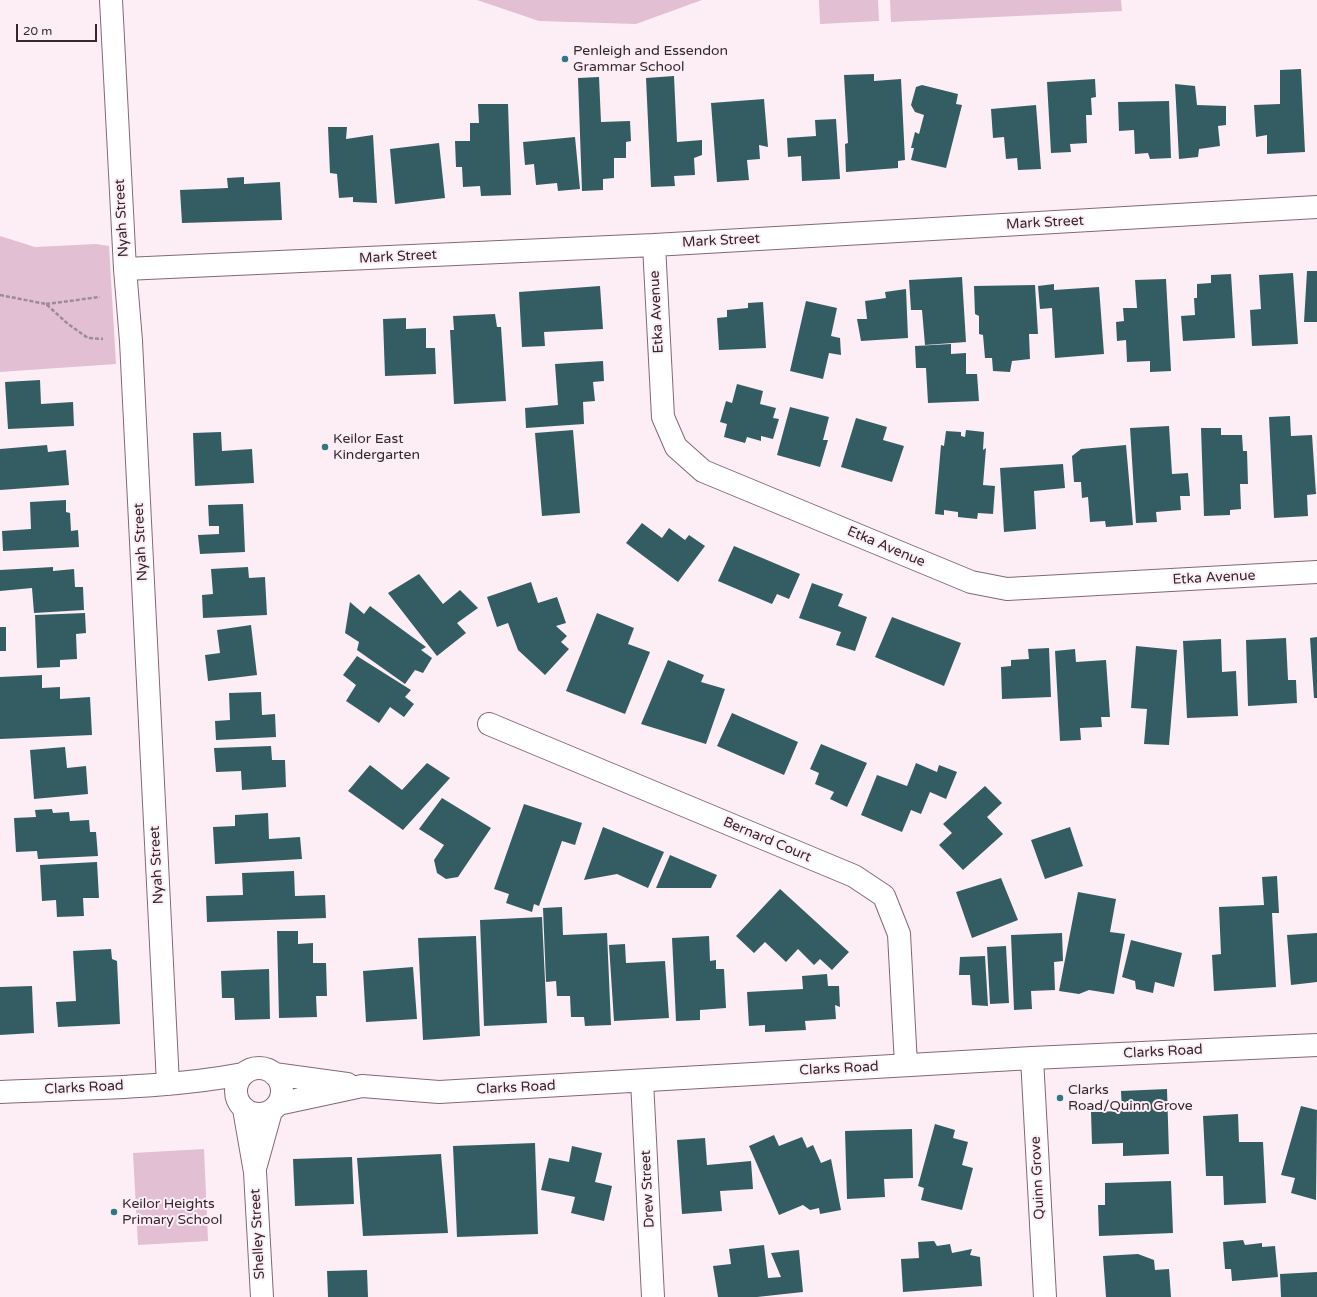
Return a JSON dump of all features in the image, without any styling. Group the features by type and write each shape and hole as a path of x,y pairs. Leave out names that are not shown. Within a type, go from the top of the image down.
{"street":[{"name":"Nyah Street","path":"111,0 125,269 131,341 168,1084"},
{"name":"Mark Street","path":"125,269 654,245 1317,207"},
{"name":"Etka Avenue","path":"654,245 664,417 676,447 703,471 971,582 1007,589 1317,572"},
{"name":"Bernard Court","path":"489,724 854,876 884,896 899,934 906,1065"},
{"name":"Clarks Road","path":"274,1074 362,1086 439,1092 1032,1058 1317,1045"},
{"name":"Quinn Grove","path":"1032,1058 1045,1297"},
{"path":"256,1068 269,1070 274,1074 281,1085 282,1092 274,1107 257,1114 241,1105 236,1087 243,1074 256,1068"},
{"name":"Clarks Road","path":"0,1092 168,1084 211,1080 243,1074"},
{"name":"Drew Street","path":"642,1081 653,1297"},
{"name":"Clarks Road","path":"168,1084 208,1092 241,1105"},
{"name":"Clarks Road","path":"274,1107 362,1086"},
{"name":"Shelley Street","path":"241,1105 255,1172 262,1297"},
{"name":"Shelley Street","path":"255,1172 274,1107"}],"path":[{"path":"0,295 46,304 100,297"},
{"path":"46,304 68,324 88,338 103,339"}],"shaded area":[{"path":"477,0 702,0 636,24 539,21"},
{"path":"819,0 878,0 879,21 820,24"},
{"path":"890,0 1121,0 1122,11 891,22"},
{"path":"0,236 35,247 96,244 109,246 116,364 0,372"},
{"path":"204,1149 208,1241 138,1245 133,1153"}],"building":[{"path":"1301,69 1305,152 1267,154 1267,135 1256,137 1254,105 1280,104 1280,70"},
{"path":"874,74 874,81 901,79 905,160 898,161 898,168 846,172 845,144 848,143 844,75"},
{"path":"674,76 677,142 702,140 702,155 694,158 695,175 674,176 675,186 651,187 646,78"},
{"path":"599,77 601,122 630,121 631,141 626,142 626,158 614,158 614,178 603,179 603,190 582,191 578,78"},
{"path":"1095,79 1096,97 1091,98 1092,115 1086,115 1087,143 1070,144 1071,152 1051,153 1047,82"},
{"path":"1175,84 1195,86 1197,105 1226,106 1226,125 1218,126 1220,146 1199,149 1198,157 1179,159"},
{"path":"922,85 958,94 956,104 962,105 946,168 911,160 914,148 911,148 915,132 919,134 924,115 915,112 911,105 916,87"},
{"path":"764,99 768,147 759,145 760,159 747,160 749,180 717,182 711,103"},
{"path":"1169,101 1171,158 1150,159 1148,153 1135,154 1134,130 1119,131 1118,102"},
{"path":"478,104 508,104 511,195 481,196 480,186 463,187 462,167 456,167 455,141 470,141 470,123 479,123"},
{"path":"1036,105 1041,169 1018,170 1017,158 1006,159 1004,137 993,138 991,109"},
{"path":"836,119 840,179 802,181 801,156 788,157 787,138 816,136 815,120"},
{"path":"328,127 347,127 346,139 373,135 377,203 353,202 353,197 339,198 337,174 330,173"},
{"path":"575,137 580,189 558,191 557,183 536,185 534,164 525,165 523,142"},
{"path":"439,143 445,198 395,204 390,149"},
{"path":"244,177 244,184 280,182 282,220 182,223 180,190 228,188 227,178"},
{"path":"1307,271 1317,271 1317,322 1304,322"},
{"path":"1293,273 1298,344 1252,346 1250,310 1261,309 1259,275"},
{"path":"1231,274 1235,338 1183,341 1181,316 1195,315 1194,298 1197,298 1197,284 1211,283 1211,275"},
{"path":"962,277 966,342 925,345 922,310 911,310 909,280"},
{"path":"1166,279 1171,371 1150,372 1150,361 1127,362 1126,340 1117,341 1116,322 1124,321 1123,308 1137,308 1135,280"},
{"path":"1054,284 1054,290 1099,287 1104,354 1055,358 1052,308 1040,309 1038,286"},
{"path":"1035,285 1038,334 1029,334 1030,359 1012,361 1010,372 993,371 992,358 985,358 983,335 979,334 979,316 975,314 974,286"},
{"path":"600,286 603,329 544,332 545,346 522,347 519,292"},
{"path":"906,289 908,338 861,341 857,319 867,319 865,301 886,298 885,292"},
{"path":"806,301 837,308 831,336 840,338 841,355 829,353 823,379 790,371"},
{"path":"763,302 766,348 719,350 717,318 727,317 727,310 748,308 748,303"},
{"path":"495,314 497,327 501,327 506,401 454,404 450,330 454,330 453,316"},
{"path":"406,318 406,329 426,328 426,348 435,348 436,374 385,376 383,319"},
{"path":"951,344 951,354 966,353 966,374 977,374 979,401 928,403 926,368 916,368 915,346"},
{"path":"603,361 604,381 593,382 595,401 583,402 584,424 526,428 525,408 558,405 555,364"},
{"path":"40,380 41,404 73,402 74,426 8,429 5,382"},
{"path":"737,384 763,391 760,404 776,408 773,418 779,419 773,439 761,436 761,441 747,437 745,443 724,437 727,424 720,422 726,401 732,403"},
{"path":"790,407 829,417 823,440 828,440 820,467 777,455"},
{"path":"1290,416 1291,436 1312,435 1316,494 1307,495 1308,516 1274,518 1269,417"},
{"path":"856,418 887,427 883,440 904,446 892,482 841,467"},
{"path":"1169,426 1172,474 1188,473 1190,496 1180,496 1181,510 1156,512 1157,522 1136,523 1130,428"},
{"path":"1201,428 1221,428 1221,435 1242,435 1243,451 1247,451 1248,484 1240,484 1241,509 1230,510 1230,515 1204,516"},
{"path":"573,430 580,513 542,516 535,433"},
{"path":"966,430 984,432 983,450 986,448 983,485 995,486 993,514 978,513 977,519 958,517 958,512 944,510 944,515 935,514 941,445 944,446 946,431 961,432 961,436 965,437"},
{"path":"221,432 222,451 252,449 254,483 195,486 193,433"},
{"path":"47,445 48,452 66,450 69,485 0,490 0,449"},
{"path":"1126,445 1133,525 1106,527 1105,521 1090,522 1088,497 1082,498 1081,482 1074,482 1072,456 1081,449"},
{"path":"1063,464 1065,488 1034,491 1036,529 1004,532 1000,468"},
{"path":"66,500 66,512 70,513 71,531 78,530 79,547 3,551 2,531 31,529 30,502"},
{"path":"243,504 245,552 200,554 198,535 219,534 219,526 209,526 208,505"},
{"path":"642,523 662,538 669,528 685,540 689,535 705,546 678,582 626,543"},
{"path":"734,546 800,574 789,599 777,594 772,604 718,581"},
{"path":"53,567 53,571 74,569 75,587 83,587 84,610 34,613 32,588 0,591 0,570"},
{"path":"248,567 249,578 265,577 267,615 203,618 202,595 213,594 211,569"},
{"path":"419,574 443,604 460,590 478,608 457,623 466,633 437,656 388,593"},
{"path":"531,582 538,603 557,597 566,623 556,626 567,636 561,642 569,649 545,675 518,650 508,623 497,627 487,597"},
{"path":"812,583 843,594 838,606 867,617 855,651 836,645 841,632 799,618"},
{"path":"350,602 364,614 370,606 426,647 421,650 432,658 423,673 415,670 405,684 357,650 359,642 345,633"},
{"path":"85,613 86,633 76,634 77,659 60,660 60,667 37,668 35,615"},
{"path":"597,613 634,628 628,644 650,652 625,714 566,691"},
{"path":"892,617 961,643 944,686 875,657"},
{"path":"251,625 257,675 208,681 205,655 220,653 217,630"},
{"path":"0,627 6,627 6,651 0,651"},
{"path":"1317,637 1317,698 1314,698 1310,638"},
{"path":"1286,638 1288,680 1296,680 1297,703 1248,706 1246,640"},
{"path":"1221,639 1222,672 1236,671 1238,716 1187,718 1183,641"},
{"path":"1136,646 1177,650 1169,745 1144,744 1147,709 1131,708"},
{"path":"1049,648 1051,697 1002,699 1001,667 1011,666 1011,660 1029,659 1028,649"},
{"path":"1075,649 1076,662 1106,660 1110,717 1101,717 1102,727 1080,728 1081,740 1060,741 1055,651"},
{"path":"357,656 411,690 405,697 414,704 404,717 390,707 379,723 346,701 356,685 343,675"},
{"path":"668,660 704,675 701,682 725,689 706,744 641,724"},
{"path":"42,675 42,688 60,687 60,699 90,697 92,735 0,739 0,677"},
{"path":"261,692 262,715 275,714 276,737 216,740 215,721 230,720 229,693"},
{"path":"732,713 798,742 784,775 717,746"},
{"path":"821,744 867,763 847,807 830,799 834,792 815,784 819,773 810,769"},
{"path":"271,746 272,760 285,760 286,787 242,790 241,771 216,772 214,748"},
{"path":"65,747 67,768 86,766 88,794 34,799 30,750"},
{"path":"427,763 450,778 403,830 348,791 370,765 402,790"},
{"path":"916,763 937,772 939,765 957,772 946,799 930,792 921,814 911,810 902,832 861,815 877,775 907,786"},
{"path":"985,786 1002,803 987,817 1003,834 963,870 939,845 952,833 943,824"},
{"path":"442,798 491,828 458,877 446,879 437,873 434,860 444,845 419,829"},
{"path":"524,804 582,823 575,845 562,841 539,906 534,904 532,912 506,903 509,894 494,889"},
{"path":"52,809 53,813 69,812 70,821 89,820 90,832 96,832 98,856 38,859 37,851 16,852 14,818 36,817 35,810"},
{"path":"268,813 269,839 300,837 302,859 215,864 213,827 235,826 235,815"},
{"path":"603,827 664,852 648,888 617,874 584,880"},
{"path":"1070,827 1083,866 1045,879 1031,840"},
{"path":"670,855 717,875 711,888 656,888"},
{"path":"97,862 99,898 83,898 84,916 57,917 56,900 42,901 40,865"},
{"path":"294,871 295,896 325,895 326,918 207,922 206,896 243,895 242,873"},
{"path":"1277,876 1279,913 1272,913 1276,987 1214,991 1212,955 1221,954 1219,907 1264,905 1262,877"},
{"path":"1001,878 1018,920 972,938 956,892"},
{"path":"780,889 849,952 832,970 820,959 814,965 798,949 786,962 765,942 754,953 736,936"},
{"path":"1078,892 1116,899 1110,932 1125,934 1114,994 1089,990 1079,994 1059,991"},
{"path":"562,907 563,935 607,933 611,1025 585,1026 584,1017 571,1017 570,996 557,996 556,981 546,982 543,908"},
{"path":"542,917 547,1023 484,1026 480,920"},
{"path":"277,931 298,931 298,944 313,943 313,963 326,963 327,996 316,996 317,1017 279,1018"},
{"path":"1062,933 1063,961 1054,962 1055,990 1031,991 1032,1009 1014,1010 1011,935"},
{"path":"1317,933 1317,982 1291,985 1287,935"},
{"path":"476,936 480,1036 423,1040 418,938"},
{"path":"709,936 710,961 716,960 716,969 724,969 726,1008 700,1010 700,1020 676,1021 672,938"},
{"path":"1131,940 1182,953 1174,987 1155,982 1153,993 1136,989 1135,981 1122,977"},
{"path":"625,944 626,963 665,961 669,1018 614,1021 609,945"},
{"path":"1006,946 1009,1003 990,1004 987,947"},
{"path":"111,949 112,959 117,961 120,1024 58,1027 56,1002 76,1001 73,951"},
{"path":"985,956 988,1006 972,1005 970,975 959,975 960,957"},
{"path":"413,967 417,1019 366,1022 363,971"},
{"path":"269,969 270,1019 235,1020 234,998 222,998 221,971"},
{"path":"827,974 828,986 839,986 840,1007 835,1005 836,1019 805,1021 806,1030 765,1032 765,1025 749,1026 747,992 803,989 802,976"},
{"path":"32,986 34,1033 0,1035 0,987"},
{"path":"1167,1089 1169,1154 1123,1156 1123,1143 1092,1144 1091,1112 1122,1111 1121,1091"},
{"path":"1301,1106 1317,1110 1316,1200 1291,1193 1295,1178 1281,1175"},
{"path":"1238,1114 1239,1142 1263,1142 1266,1203 1224,1205 1223,1176 1206,1176 1203,1116"},
{"path":"935,1124 955,1130 953,1138 968,1142 962,1165 973,1168 962,1210 921,1200 924,1188 918,1186"},
{"path":"912,1129 913,1178 884,1179 885,1197 847,1199 845,1131"},
{"path":"774,1135 779,1146 802,1137 807,1148 813,1145 821,1163 831,1159 841,1210 820,1214 819,1208 810,1210 803,1205 779,1215 749,1146"},
{"path":"705,1138 707,1165 751,1161 753,1189 720,1191 722,1211 682,1214 677,1140"},
{"path":"535,1143 538,1234 457,1237 453,1146"},
{"path":"572,1146 602,1153 595,1182 612,1186 604,1221 571,1213 575,1197 541,1190 549,1158 569,1162"},
{"path":"441,1154 448,1233 363,1236 357,1158"},
{"path":"352,1157 354,1204 295,1206 293,1159"},
{"path":"1171,1181 1173,1233 1099,1236 1098,1205 1105,1205 1105,1183"},
{"path":"1243,1240 1245,1245 1262,1243 1262,1247 1275,1246 1278,1277 1232,1281 1231,1269 1225,1269 1223,1242"},
{"path":"934,1241 937,1246 950,1244 952,1253 972,1249 970,1255 980,1257 982,1286 903,1292 901,1259 919,1258 918,1242"},
{"path":"764,1245 768,1278 781,1277 771,1253 799,1250 803,1292 757,1297 718,1297 713,1266 731,1264 729,1249"},
{"path":"1138,1254 1154,1260 1155,1270 1169,1269 1171,1297 1106,1297 1103,1256"},
{"path":"367,1270 368,1297 328,1297 327,1271"},
{"path":"1317,1272 1317,1297 1281,1297 1280,1274"}],"place":[{"name":"Penleigh and Essendon Grammar School","path":"565,59"},
{"name":"Keilor East Kindergarten","path":"325,447"},
{"name":"Clarks Road/Quinn Grove","path":"1060,1098"},
{"name":"Keilor Heights Primary School","path":"114,1212"}]}
